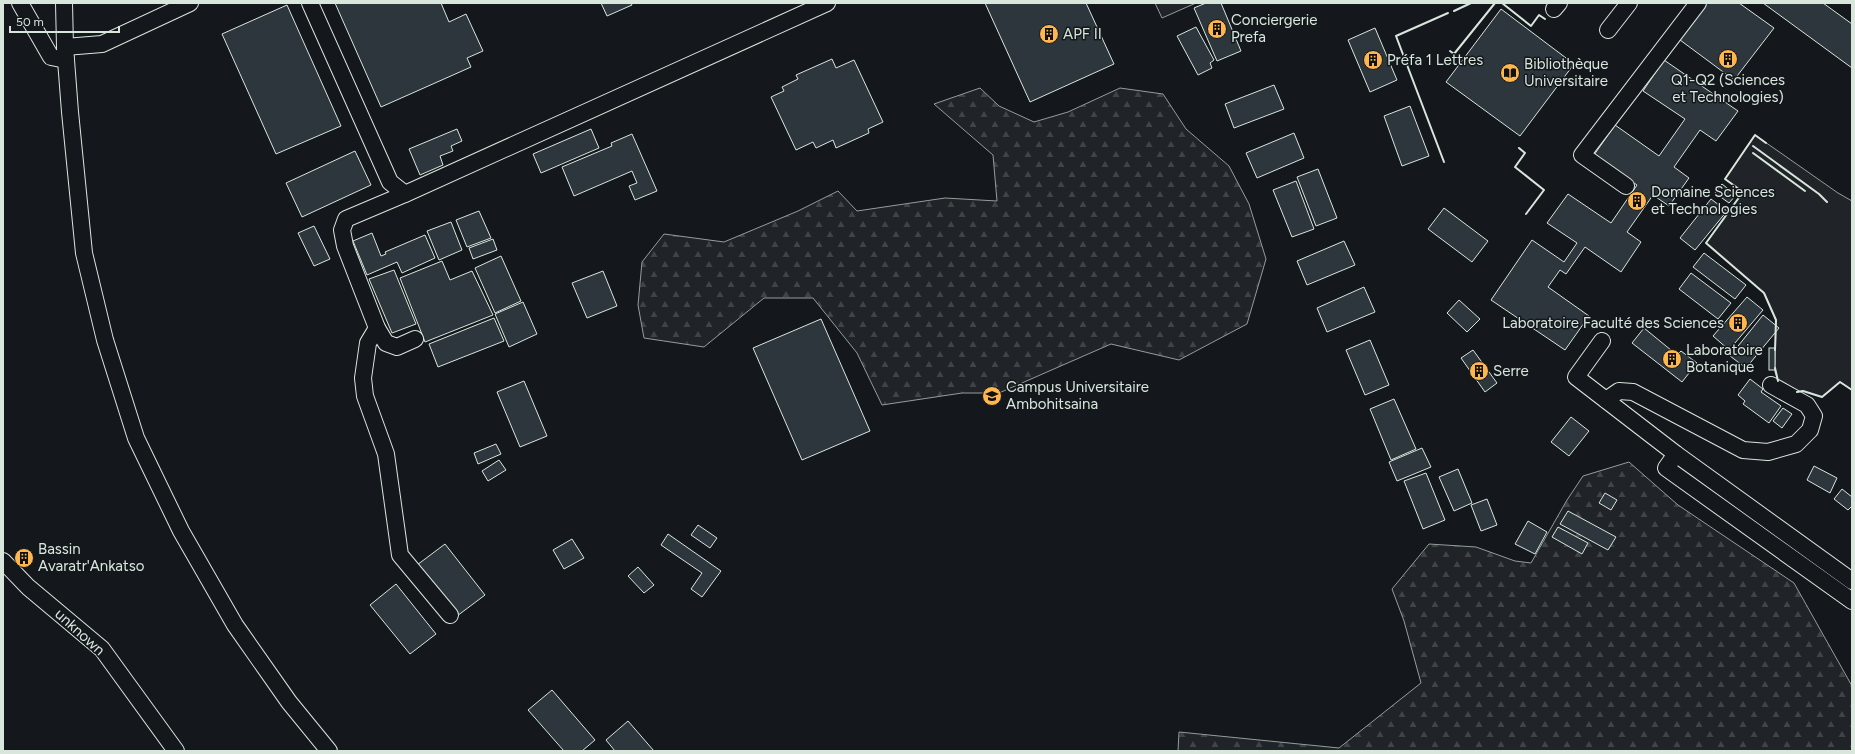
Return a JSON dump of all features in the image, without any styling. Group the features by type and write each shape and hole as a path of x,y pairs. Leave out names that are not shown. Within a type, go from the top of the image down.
{"street":[{"path":"20,3 52,57 102,44 190,3"},
{"path":"64,3 66,53 84,253 105,340 136,438 181,531 234,625 289,702 329,751"},
{"path":"310,3 390,182 405,194"},
{"path":"414,339 397,347 386,343 377,328 345,246 342,230 346,219 405,194 827,3"},
{"path":"1608,30 1629,3"},
{"path":"1626,186 1582,155 1698,3"},
{"path":"377,328 368,343 363,378 365,396 386,454 400,555 450,615"},
{"path":"1602,341 1576,376 1676,454 1852,581"},
{"path":"1606,400 1619,391 1633,392 1743,450 1768,452 1796,444 1810,430 1814,416 1807,405 1771,384"},
{"path":"1676,454 1666,468 1852,601"},
{"name":"unknown","path":"3,561 28,587 102,649 176,751"}],"green space":[{"path":"1155,3 1196,3 1162,18"},
{"path":"980,88 999,106 1034,122 1068,112 1120,88 1163,94 1186,129 1229,166 1249,204 1266,259 1247,324 1179,360 1111,344 999,393 962,393 882,405 857,353 813,298 764,298 704,347 644,338 638,305 642,262 664,234 724,242 798,211 838,191 857,211 945,198 997,201 993,155 934,104"},
{"path":"1755,135 1838,193 1852,201 1852,390 1840,382 1822,397 1803,391 1793,393 1780,386 1775,372 1776,320 1764,293 1706,243 1743,192 1725,179"},
{"path":"1629,462 1678,505 1794,583 1852,686 1852,751 1178,751 1179,732 1339,748 1421,683 1404,621 1392,589 1429,544 1476,547 1515,561 1531,563 1567,500 1583,476"}],"building":[{"path":"335,3 441,3 449,22 466,14 483,51 467,58 471,67 381,107"},
{"path":"601,3 631,3 632,5 607,16"},
{"name":"APF II","path":"985,3 1086,3 1114,64 1030,102"},
{"name":"Conciergerie Prefa","path":"1206,3 1221,3 1241,51 1217,61 1194,8"},
{"name":"Q1-Q2 (Sciences et Technologies)","path":"1702,3 1739,3 1774,28 1734,80 1676,37"},
{"path":"1763,3 1823,3 1852,24 1852,68"},
{"path":"287,5 341,126 276,154 222,34"},
{"name":"Bibliothèque Universitaire","path":"1501,9 1574,64 1520,136 1446,82"},
{"path":"1196,27 1214,60 1210,63 1212,68 1198,75 1177,36"},
{"name":"Préfa 1 Lettres","path":"1375,28 1397,80 1370,92 1348,40"},
{"path":"832,59 836,68 854,60 883,122 868,129 869,133 836,148 833,140 816,148 813,142 796,150 771,97 784,91 782,87 798,79 796,75"},
{"name":"Domaine Sciences et Technologies","path":"1664,60 1738,111 1716,141 1700,130 1674,167 1689,178 1669,206 1653,195 1627,232 1641,242 1621,272 1585,247 1566,274 1560,270 1548,287 1589,316 1565,350 1491,300 1532,240 1564,262 1577,243 1547,223 1568,194 1611,223 1637,185 1594,155 1615,125 1659,156 1685,119 1643,91"},
{"path":"1274,85 1284,109 1234,128 1225,104"},
{"path":"1410,106 1429,156 1402,166 1384,116"},
{"path":"457,129 462,141 451,146 453,151 440,156 443,165 420,175 409,149"},
{"path":"591,129 599,148 541,173 533,154"},
{"path":"1294,133 1304,158 1257,178 1246,153"},
{"path":"632,134 657,191 635,200 629,186 637,183 632,171 574,196 562,167 612,146 611,143"},
{"path":"355,151 371,185 302,217 286,183"},
{"path":"1318,169 1337,218 1316,226 1297,177"},
{"path":"1296,181 1314,229 1292,237 1273,190"},
{"path":"1722,184 1736,195 1729,203 1715,193"},
{"path":"1711,199 1727,211 1695,250 1680,238"},
{"path":"1444,208 1488,241 1472,262 1428,229"},
{"path":"479,211 491,238 467,247 456,220"},
{"path":"451,222 462,250 439,260 427,231"},
{"path":"314,226 330,259 314,266 298,233"},
{"path":"372,233 381,256 386,254 385,252 425,235 435,258 402,273 397,262 367,275 353,241"},
{"path":"493,239 497,250 473,259 469,248"},
{"path":"1344,241 1355,265 1307,285 1297,261"},
{"path":"1704,253 1746,285 1735,299 1693,267"},
{"path":"501,256 521,301 495,313 475,268"},
{"path":"442,261 450,280 472,271 493,315 425,342 400,278"},
{"path":"394,270 416,324 392,333 369,279"},
{"path":"603,271 617,306 587,318 572,283"},
{"path":"1691,273 1731,303 1718,319 1679,289"},
{"path":"1364,287 1375,312 1327,332 1317,308"},
{"name":"Laboratoire Faculté des Sciences","path":"1747,297 1763,310 1729,350 1713,336"},
{"path":"1459,300 1480,319 1467,332 1447,313"},
{"path":"523,302 537,334 509,347 495,314"},
{"path":"1763,315 1779,328 1746,368 1730,356"},
{"path":"494,318 504,341 438,367 429,344"},
{"path":"821,319 870,431 802,460 753,348"},
{"name":"Laboratoire Botanique","path":"1644,328 1677,355 1681,351 1697,363 1682,382 1632,343"},
{"path":"1370,340 1389,385 1365,395 1346,350"},
{"path":"1769,348 1775,348 1775,370 1769,370"},
{"name":"Serre","path":"1473,350 1497,383 1485,392 1461,358"},
{"path":"1750,379 1763,389 1761,392 1781,406 1769,423 1743,404 1745,401 1738,395"},
{"path":"524,381 547,436 520,447 497,392"},
{"path":"1394,399 1416,449 1391,460 1370,409"},
{"path":"1783,408 1792,414 1782,428 1773,421"},
{"path":"1571,417 1589,431 1569,456 1551,442"},
{"path":"496,444 501,454 478,464 474,453"},
{"path":"1422,448 1431,467 1397,481 1389,462"},
{"path":"499,460 506,470 488,481 482,471"},
{"path":"1814,466 1837,478 1830,493 1807,480"},
{"path":"1458,469 1472,503 1454,511 1439,477"},
{"path":"1426,473 1445,520 1423,529 1404,481"},
{"path":"1842,489 1852,497 1852,508 1851,507 1848,510 1834,499"},
{"path":"1605,493 1617,500 1611,510 1599,503"},
{"path":"1487,499 1497,525 1481,531 1471,505"},
{"path":"1568,511 1616,537 1608,550 1560,524"},
{"path":"1528,521 1547,532 1535,554 1515,544"},
{"path":"698,525 717,538 710,548 691,535"},
{"path":"1558,527 1588,543 1582,554 1552,537"},
{"path":"668,534 721,571 702,597 691,589 702,573 661,545"},
{"path":"572,539 584,558 564,569 553,550"},
{"path":"445,544 485,595 457,616 417,565"},
{"name":"Bassin Avaratr'Ankatso","path":"23,550 32,558 25,566 16,559"},
{"path":"638,567 654,585 644,593 628,576"},
{"path":"396,584 436,634 410,654 370,605"},
{"path":"552,690 595,740 582,751 564,751 528,710"},
{"path":"628,721 654,751 615,751 606,740"}],"wall":[{"path":"1454,11 1471,3"},
{"path":"1450,51 1454,54 1495,3"},
{"path":"1502,3 1531,26 1539,15 1545,19"},
{"path":"1444,162 1396,36 1448,13"},
{"path":"1766,143 1755,135 1725,179 1743,192 1706,243 1764,293 1776,320 1775,350"},
{"path":"1753,146 1819,194 1827,202"},
{"path":"1519,148 1525,153 1515,167 1544,190 1526,214"},
{"path":"1753,153 1805,191"},
{"path":"1775,368 1778,381"},
{"path":"1797,392 1803,391 1822,397 1840,382 1852,390"}],"place":[{"name":"Conciergerie Prefa","path":"1217,29"},
{"name":"APF II","path":"1049,34"},
{"name":"Q1-Q2 (Sciences et Technologies)","path":"1728,59"},
{"name":"Préfa 1 Lettres","path":"1373,60"},
{"name":"Bibliothèque Universitaire","path":"1510,73"},
{"name":"Domaine Sciences et Technologies","path":"1637,201"},
{"name":"Laboratoire Faculté des Sciences","path":"1738,323"},
{"name":"Laboratoire Botanique","path":"1672,359"},
{"name":"Serre","path":"1479,371"},
{"name":"Campus Universitaire Ambohitsaina","path":"992,396"},
{"name":"Bassin Avaratr'Ankatso","path":"24,558"}]}
